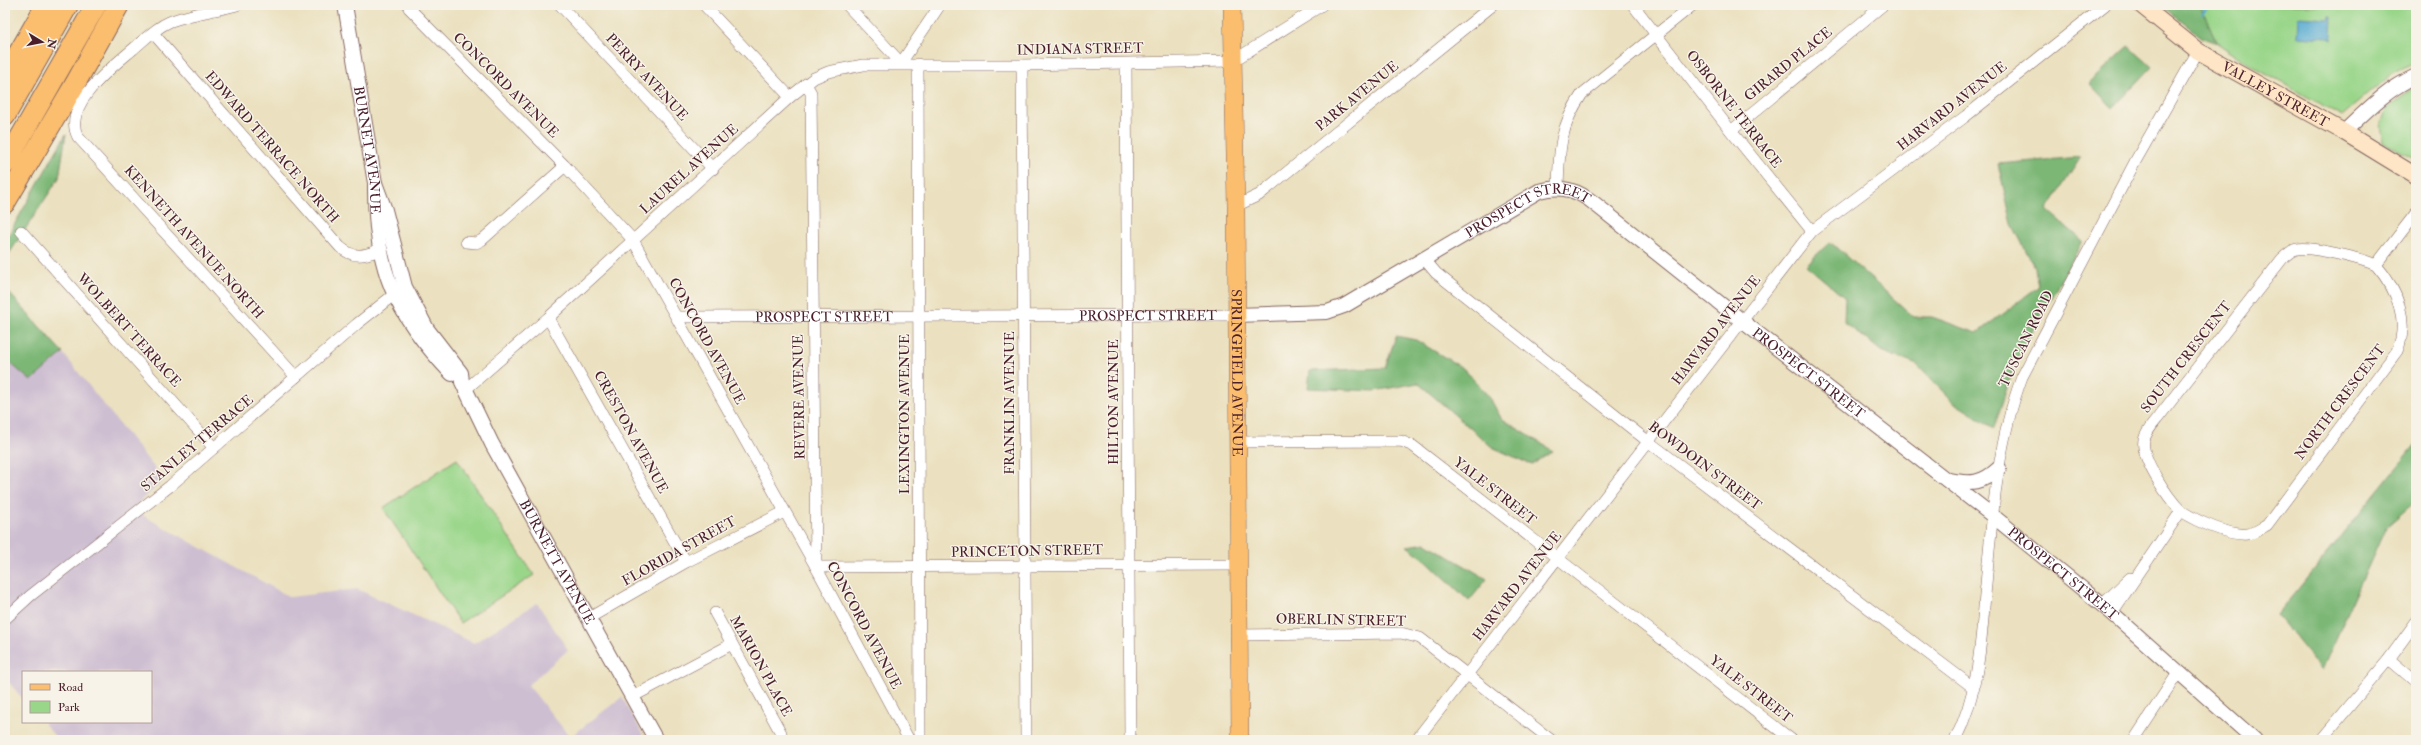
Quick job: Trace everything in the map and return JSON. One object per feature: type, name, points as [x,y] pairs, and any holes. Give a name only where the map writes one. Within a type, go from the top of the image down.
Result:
[{"type":"highway","points":[[5,77],[46,5]]},
{"type":"highway","points":[[5,116],[68,5]]},
{"type":"highway","points":[[5,164],[96,5]]},
{"type":"highway","points":[[5,203],[68,97],[119,5]]},
{"type":"main road","name":"SPRINGFIELD AVENUE","points":[[1232,5],[1236,206],[1235,315],[1238,442],[1240,740]]},
{"type":"main road","name":"VALLEY STREET","points":[[2141,5],[2198,51],[2344,132],[2416,176]]},
{"type":"street","points":[[153,33],[169,22],[237,5]]},
{"type":"street","name":"BURNET AVENUE","points":[[345,5],[375,183],[375,212],[380,250],[399,291]]},
{"type":"street","name":"PERRY AVENUE","points":[[560,5],[713,169]]},
{"type":"street","points":[[704,5],[790,97]]},
{"type":"street","points":[[847,5],[901,63],[940,5]]},
{"type":"street","points":[[1233,61],[1322,5]]},
{"type":"street","name":"PARK AVENUE","points":[[1236,206],[1259,195],[1493,5]]},
{"type":"street","name":"OSBORNE TERRACE","points":[[1633,5],[1657,34],[1730,131],[1812,230]]},
{"type":"street","points":[[1558,188],[1561,136],[1569,112],[1582,94],[1693,5]]},
{"type":"street","name":"GIRARD PLACE","points":[[1730,131],[1883,5]]},
{"type":"street","name":"HARVARD AVENUE","points":[[1416,740],[1468,675],[1812,230],[1966,116],[2105,5]]},
{"type":"street","name":"CONCORD AVENUE","points":[[409,8],[565,166],[633,240],[678,317],[784,512],[816,567],[909,740]]},
{"type":"street","name":"KENNETH AVENUE NORTH","points":[[153,33],[96,81],[86,95],[73,125],[78,137],[296,378]]},
{"type":"street","name":"EDWARD TERRACE NORTH","points":[[153,33],[340,247],[354,256],[380,250]]},
{"type":"street","name":"TUSCAN ROAD","points":[[1955,740],[1974,688],[1980,658],[1993,516],[1999,468],[2010,410],[2022,376],[2136,160],[2198,51]]},
{"type":"street","name":"INDIANA STREET","points":[[901,63],[1022,65],[1233,61]]},
{"type":"street","name":"LAUREL AVENUE","points":[[464,385],[548,318],[806,84],[828,72],[839,69],[863,65],[901,63]]},
{"type":"street","name":"LEXINGTON AVENUE","points":[[918,64],[920,740]]},
{"type":"street","name":"HILTON AVENUE","points":[[1126,64],[1130,740]]},
{"type":"street","name":"FRANKLIN AVENUE","points":[[1022,65],[1026,740]]},
{"type":"street","points":[[2344,132],[2398,84],[2416,76]]},
{"type":"street","name":"REVERE AVENUE","points":[[806,84],[811,93],[816,567]]},
{"type":"street","points":[[466,242],[476,243],[482,240],[565,166]]},
{"type":"street","name":"BURNETT AVENUE","points":[[375,183],[385,210],[399,291],[461,373],[464,385],[492,444],[656,740]]},
{"type":"street","name":"PROSPECT STREET","points":[[678,317],[1235,315],[1327,312],[1344,306],[1540,191],[1558,188],[1575,191],[1586,197],[1742,321],[1993,516],[2107,609],[2178,674],[2255,740]]},
{"type":"street","points":[[2376,265],[2416,213]]},
{"type":"street","name":"WOLBERT TERRACE","points":[[21,231],[214,448]]},
{"type":"street","name":"SOUTH CRESCENT","points":[[2181,511],[2166,493],[2144,450],[2144,440],[2157,419],[2282,259],[2295,249],[2302,248],[2358,258],[2376,265]]},
{"type":"street","name":"BOWDOIN STREET","points":[[1424,260],[1436,273],[1648,441],[1974,688]]},
{"type":"street","name":"NORTH CRESCENT","points":[[2181,511],[2200,522],[2239,535],[2253,533],[2266,525],[2391,362],[2402,341],[2404,325],[2399,307],[2390,285],[2376,265]]},
{"type":"street","name":"STANLEY TERRACE","points":[[5,619],[30,596],[123,524],[399,291]]},
{"type":"street","name":"CRESTON AVENUE","points":[[548,318],[686,562]]},
{"type":"street","name":"YALE STREET","points":[[1238,442],[1401,441],[1413,446],[1792,740]]},
{"type":"street","points":[[1947,480],[1968,483],[1981,480],[1999,468]]},
{"type":"street","points":[[2107,609],[2146,562],[2181,511]]},
{"type":"street","name":"FLORIDA STREET","points":[[589,618],[686,562],[784,512]]},
{"type":"street","name":"PRINCETON STREET","points":[[816,567],[1239,565]]},
{"type":"street","name":"MARION PLACE","points":[[714,613],[781,733]]},
{"type":"street","points":[[2321,740],[2389,659],[2416,622]]},
{"type":"street","name":"OBERLIN STREET","points":[[1240,635],[1401,633],[1420,638],[1551,740]]},
{"type":"street","points":[[632,697],[732,644]]},
{"type":"street","points":[[2389,659],[2416,682]]},
{"type":"street","points":[[2134,740],[2178,674]]},
{"type":"shaded area","points":[[63,353],[164,480],[133,508],[149,519],[290,597],[357,589],[474,643],[537,603],[568,650],[528,685],[570,737],[622,697],[646,740],[58,740],[44,723],[152,723],[152,671],[22,671],[22,698],[5,678],[5,366],[8,362],[31,381]]},
{"type":"green space","points":[[2160,5],[2200,5],[2217,43],[2203,38]]},
{"type":"green space","points":[[2200,5],[2416,5],[2416,63],[2390,75],[2342,116],[2253,67],[2217,43]]},
{"type":"green space","points":[[2129,46],[2152,67],[2113,108],[2089,83]]},
{"type":"green space","points":[[2416,86],[2416,159],[2383,142],[2380,127],[2386,109]]},
{"type":"green space","points":[[66,134],[59,178],[5,260],[5,241]]},
{"type":"green space","points":[[2081,157],[2047,210],[2083,241],[2016,360],[1994,428],[1953,402],[1917,365],[1881,351],[1844,322],[1845,298],[1806,265],[1830,242],[1914,317],[1932,317],[1977,333],[2038,287],[2035,268],[2012,224],[1998,164]]},
{"type":"green space","points":[[5,288],[63,353],[31,381],[9,362],[5,366]]},
{"type":"green space","points":[[1396,336],[1416,340],[1464,369],[1490,398],[1501,418],[1553,451],[1532,465],[1492,447],[1418,383],[1374,391],[1308,388],[1310,371],[1385,368]]},
{"type":"green space","points":[[2416,444],[2416,501],[2386,527],[2322,670],[2277,615]]},
{"type":"green space","points":[[457,459],[534,575],[460,623],[383,508]]},
{"type":"green space","points":[[1426,543],[1487,579],[1469,601],[1426,560],[1407,546]]},
{"type":"water","points":[[2330,16],[2332,16],[2331,40],[2328,38],[2297,36],[2298,17],[2329,19]]},
{"type":"waterway","points":[[2203,13],[2211,5]]}]
